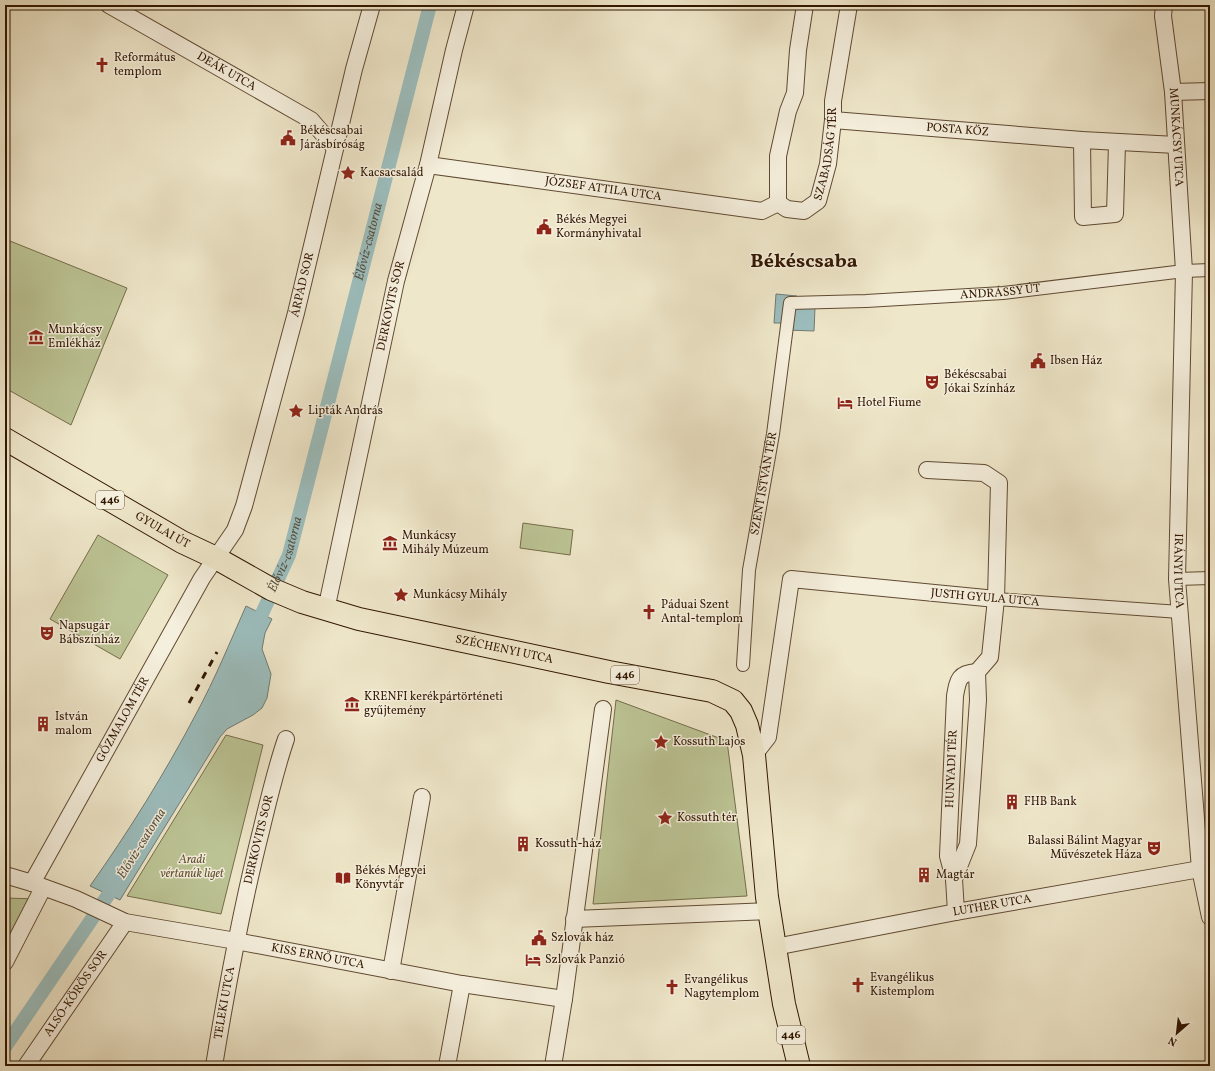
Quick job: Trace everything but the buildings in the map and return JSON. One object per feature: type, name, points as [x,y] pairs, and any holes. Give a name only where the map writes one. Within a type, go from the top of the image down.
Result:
[{"type":"main road","name":"GYULAI ÚT","points":[[5,439],[182,542],[216,558],[271,589],[326,610]]},
{"type":"main road","name":"SZÉCHENYI UTCA","points":[[326,610],[359,619],[609,672],[712,692],[736,704],[741,711],[747,725],[754,756]]},
{"type":"main road","name":"446","points":[[754,756],[769,911],[784,1004],[799,1066]]},
{"type":"street","name":"DEÁK UTCA","points":[[109,5],[311,120],[335,148]]},
{"type":"street","name":"ÁRPÁD SOR","points":[[216,558],[235,530],[244,506],[296,313],[354,69],[372,5]]},
{"type":"street","name":"DERKOVITS SOR","points":[[326,610],[396,281],[428,165],[454,50],[466,5]]},
{"type":"street","points":[[778,203],[778,156],[788,111],[795,93],[798,50],[805,5]]},
{"type":"street","name":"SZABADSÁG TÉR","points":[[778,203],[787,209],[804,211],[818,201],[828,164],[833,120],[833,101],[849,5]]},
{"type":"street","name":"MUNKÁCSY UTCA","points":[[1164,5],[1163,16],[1172,92],[1184,271]]},
{"type":"street","points":[[1172,92],[1210,91]]},
{"type":"street","name":"POSTA KÖZ","points":[[833,120],[1117,143],[1176,145]]},
{"type":"street","points":[[1082,140],[1083,217],[1115,214],[1117,143]]},
{"type":"street","name":"JÓZSEF ATTILA UTCA","points":[[428,165],[762,211],[778,203]]},
{"type":"street","name":"ANDRÁSSY ÚT","points":[[790,303],[1003,292],[1184,271],[1210,270]]},
{"type":"street","name":"IRÁNYI UTCA","points":[[1184,271],[1177,579],[1210,917]]},
{"type":"street","name":"SZENT ISTVÁN TÉR","points":[[743,665],[749,570],[773,434],[790,303]]},
{"type":"street","name":"HUNYADI TÉR","points":[[927,470],[984,473],[999,483],[996,599],[990,657],[977,672],[978,700],[968,844],[954,879]]},
{"type":"street","name":"GŐZMALOM TÉR","points":[[5,962],[38,886],[202,578],[216,558]]},
{"type":"street","points":[[1177,579],[1210,578]]},
{"type":"street","name":"JUSTH GYULA UTCA","points":[[754,756],[768,737],[791,579],[996,599],[1180,612]]},
{"type":"street","name":"HUNYADI TÉR","points":[[956,912],[954,879],[948,856],[957,682],[967,672],[977,672]]},
{"type":"street","points":[[553,1066],[564,999],[603,709]]},
{"type":"street","name":"DERKOVITS SOR","points":[[236,941],[252,865],[277,766],[286,739]]},
{"type":"street","points":[[391,971],[422,797]]},
{"type":"street","name":"LUTHER UTCA","points":[[775,947],[956,912],[1205,870]]},
{"type":"street","name":"KISS ERNŐ UTCA","points":[[5,875],[76,899],[118,919],[462,984],[564,999]]},
{"type":"street","points":[[574,919],[769,911]]},
{"type":"street","name":"ALSÓ-KÖRÖS SOR","points":[[26,1066],[118,919]]},
{"type":"street","name":"TELEKI UTCA","points":[[214,1066],[236,941]]},
{"type":"street","points":[[447,1066],[462,984]]},
{"type":"green space","points":[[5,239],[127,288],[71,425],[5,388]]},
{"type":"green space","points":[[523,523],[573,530],[570,555],[520,548]]},
{"type":"green space","points":[[98,535],[168,575],[120,659],[50,619]]},
{"type":"green space","name":"Kossuth tér","points":[[616,700],[727,741],[747,896],[593,904]]},
{"type":"green space","name":"Aradi vértanúk liget","points":[[226,735],[263,745],[221,914],[127,896]]},
{"type":"green space","points":[[5,898],[38,899],[5,957]]},
{"type":"water","points":[[776,294],[797,296],[796,307],[815,308],[814,331],[786,330],[786,323],[774,323]]},
{"type":"water","points":[[246,606],[272,619],[265,633],[262,649],[271,674],[267,698],[262,708],[253,715],[227,729],[220,737],[120,900],[90,886],[146,802],[172,758],[210,687]]},
{"type":"waterway","name":"Élővíz-csatorna","points":[[254,631],[289,555],[430,5]]},
{"type":"waterway","name":"Élővíz-csatorna","points":[[5,1047],[119,879]]},
{"type":"railway","points":[[189,703],[217,652]]},
{"type":"place","name":"Református templom","points":[[102,65]]},
{"type":"place","name":"Békéscsabai Járásbíróság","points":[[288,138]]},
{"type":"place","name":"Kacsacsalád","points":[[348,173]]},
{"type":"place","name":"Békés Megyei Kormányhivatal","points":[[544,227]]},
{"type":"place","name":"Munkácsy Emlékház","points":[[36,337]]},
{"type":"place","name":"Ibsen Ház","points":[[1038,361]]},
{"type":"place","name":"Békéscsabai Jókai Színház","points":[[932,382]]},
{"type":"place","name":"Hotel Fiume","points":[[845,403]]},
{"type":"place","name":"Lipták András","points":[[296,411]]},
{"type":"place","name":"Munkácsy Mihály Múzeum","points":[[390,543]]},
{"type":"place","name":"Munkácsy Mihály","points":[[401,595]]},
{"type":"place","name":"Páduai Szent Antal-templom","points":[[649,612]]},
{"type":"place","name":"Napsugár Bábszínház","points":[[47,633]]},
{"type":"place","name":"KRENFI kerékpártörténeti gyűjtemény","points":[[352,704]]},
{"type":"place","name":"István malom","points":[[43,724]]},
{"type":"place","name":"Kossuth Lajos","points":[[661,742]]},
{"type":"place","name":"FHB Bank","points":[[1012,802]]},
{"type":"place","name":"Kossuth tér","points":[[665,818]]},
{"type":"place","name":"Kossuth-ház","points":[[523,844]]},
{"type":"place","name":"Balassi Bálint Magyar Művészetek Háza","points":[[1154,848]]},
{"type":"place","name":"Magtár","points":[[924,875]]},
{"type":"place","name":"Békés Megyei Könyvtár","points":[[343,878]]},
{"type":"place","name":"Szlovák ház","points":[[539,938]]},
{"type":"place","name":"Szlovák Panzió","points":[[533,960]]},
{"type":"place","name":"Evangélikus Kistemplom","points":[[858,985]]},
{"type":"place","name":"Evangélikus Nagytemplom","points":[[672,987]]},
{"type":"district","name":"Békéscsaba","points":[[804,262]]}]
